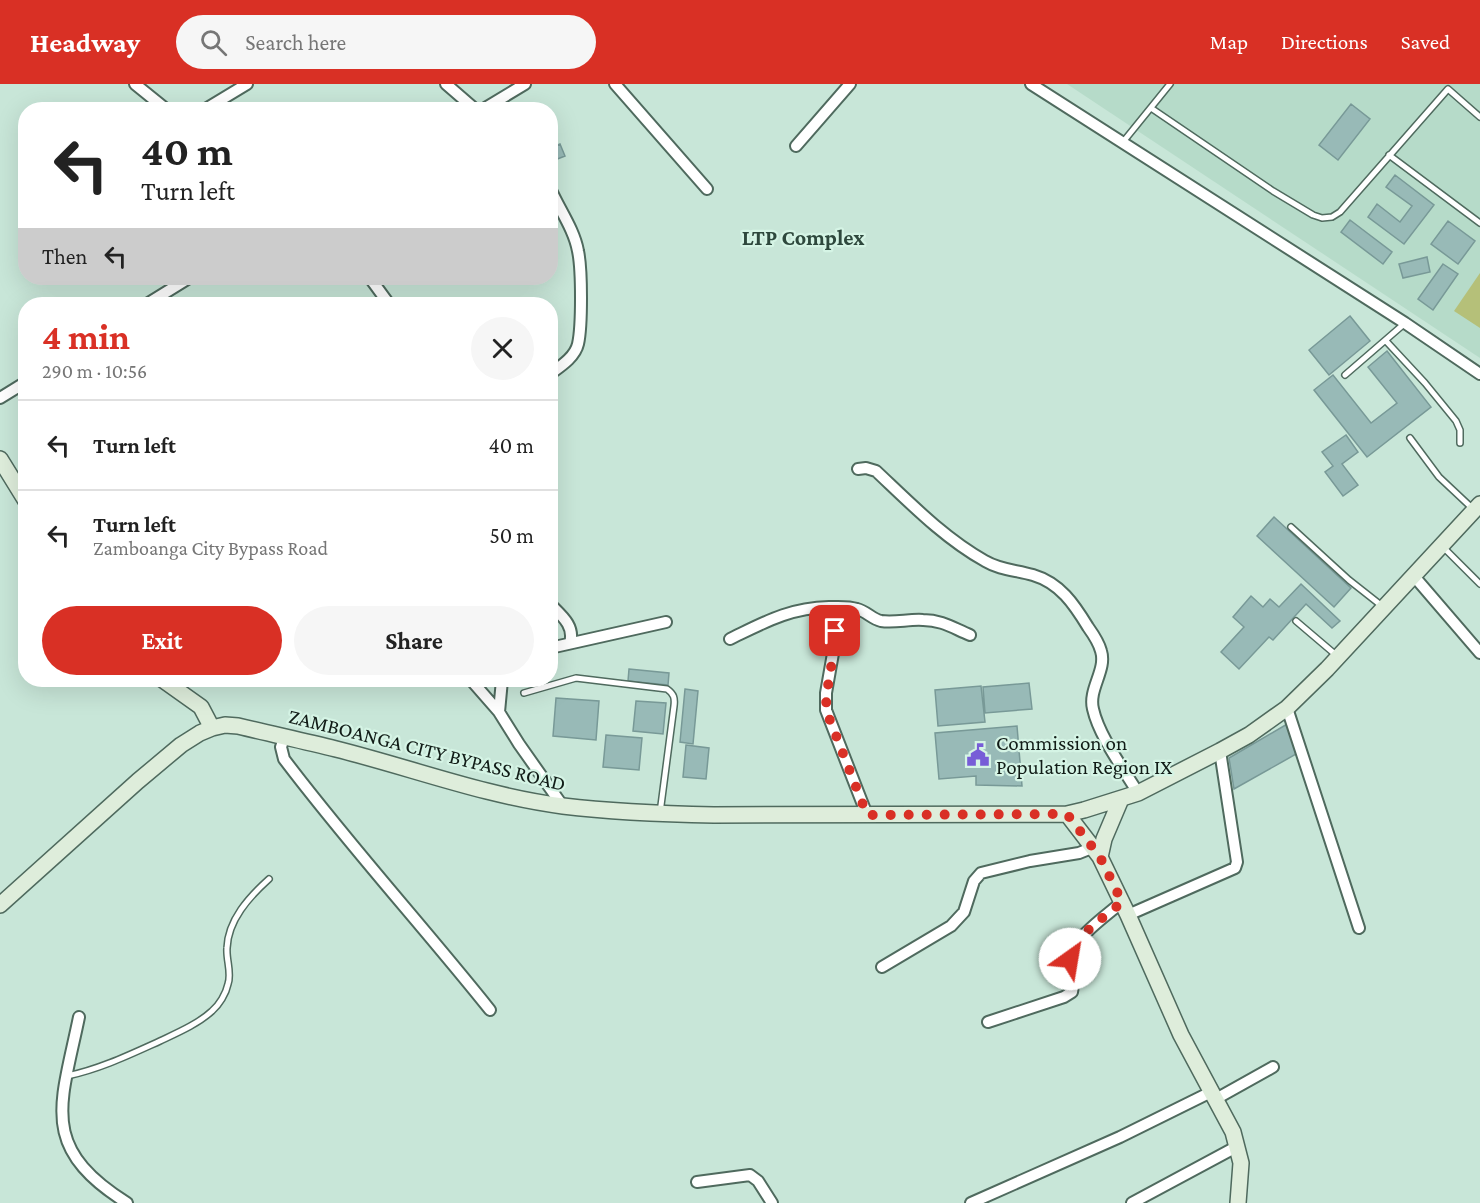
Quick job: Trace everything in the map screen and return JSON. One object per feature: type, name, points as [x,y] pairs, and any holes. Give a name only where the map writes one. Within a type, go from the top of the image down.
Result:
[{"type":"main road","points":[[0,459],[18,488]]},
{"type":"main road","name":"ZAMBOANGA CITY BYPASS ROAD","points":[[0,905],[163,759],[200,733],[225,725],[337,749],[411,771],[514,797],[562,806],[660,814],[1067,814],[1138,793],[1249,735],[1287,708],[1338,657],[1477,507]]},
{"type":"main road","points":[[173,687],[201,707],[212,728]]},
{"type":"main road","points":[[1097,852],[1121,799]]},
{"type":"main road","points":[[1067,814],[1097,852],[1181,1035],[1233,1132],[1241,1163],[1238,1203]]},
{"type":"street","points":[[135,84],[157,102]]},
{"type":"street","points":[[217,102],[247,84]]},
{"type":"street","points":[[446,84],[467,102]]},
{"type":"street","points":[[496,102],[525,84]]},
{"type":"street","points":[[615,84],[707,189]]},
{"type":"street","points":[[796,146],[849,84]]},
{"type":"street","points":[[1031,84],[1406,323],[1480,374]]},
{"type":"street","points":[[558,204],[578,251],[580,276],[578,345],[565,363],[558,368]]},
{"type":"street","points":[[158,297],[178,285]]},
{"type":"street","points":[[0,398],[18,387]]},
{"type":"street","points":[[858,469],[866,468],[876,471],[934,524],[986,562],[1008,571],[1033,575],[1065,593],[1089,628],[1101,652],[1102,665],[1093,693],[1092,706],[1097,723],[1138,793]]},
{"type":"street","points":[[1413,576],[1480,653]]},
{"type":"street","points":[[834,607],[835,642],[826,693],[826,710],[867,815]]},
{"type":"street","points":[[730,639],[775,617],[791,612],[807,608],[834,607],[856,608],[879,620],[937,621],[950,624],[970,635]]},
{"type":"street","points":[[558,612],[569,623],[573,635],[570,643]]},
{"type":"street","points":[[558,646],[666,622]]},
{"type":"street","points":[[477,687],[500,712],[562,806]]},
{"type":"street","points":[[500,712],[502,687]]},
{"type":"street","points":[[1287,708],[1359,928]]},
{"type":"street","points":[[284,738],[281,747],[284,759],[350,844],[442,949],[490,1010]]},
{"type":"street","points":[[988,1022],[1064,997],[1072,992],[1074,985],[1070,967],[1072,950],[1083,936],[1125,909],[1235,868],[1237,862],[1220,751]]},
{"type":"street","points":[[882,967],[951,926],[964,912],[974,881],[981,873],[1030,861],[1097,852]]},
{"type":"street","points":[[78,1017],[62,1102],[62,1125],[75,1158],[85,1171],[125,1202]]},
{"type":"street","points":[[971,1203],[1273,1067]]},
{"type":"street","points":[[1132,1203],[1238,1146]]},
{"type":"street","points":[[697,1182],[741,1174],[750,1175],[758,1181],[772,1203]]},
{"type":"lane","points":[[1123,142],[1170,84]]},
{"type":"lane","points":[[1151,108],[1273,191],[1322,218],[1332,217],[1340,212],[1450,87],[1480,117]]},
{"type":"lane","points":[[1389,155],[1480,223]]},
{"type":"lane","points":[[1345,375],[1406,323]]},
{"type":"lane","points":[[1386,341],[1456,421],[1460,430],[1460,443]]},
{"type":"lane","points":[[1410,438],[1439,477],[1477,507]]},
{"type":"lane","points":[[1291,527],[1336,570],[1384,608]]},
{"type":"lane","points":[[1441,545],[1480,584]]},
{"type":"lane","points":[[1296,621],[1338,657]]},
{"type":"lane","points":[[558,683],[576,678],[667,689],[671,692],[674,696],[674,706],[660,814]]},
{"type":"lane","points":[[524,693],[545,687]]},
{"type":"lane","points":[[67,1076],[112,1064],[182,1030],[212,1012],[223,997],[229,982],[227,948],[234,923],[241,909],[269,879]]},
{"type":"shaded area","points":[[1067,84],[1480,84],[1480,358]]},
{"type":"green space","points":[[1480,273],[1480,328],[1454,311]]},
{"type":"building","points":[[1351,104],[1370,119],[1338,160],[1319,145]]},
{"type":"building","points":[[560,144],[565,156],[558,159],[558,145]]},
{"type":"building","points":[[1395,175],[1434,205],[1404,244],[1368,217],[1377,204],[1400,222],[1412,206],[1386,187]]},
{"type":"building","points":[[1350,220],[1392,252],[1383,264],[1341,232]]},
{"type":"building","points":[[1448,221],[1475,241],[1458,264],[1431,244]]},
{"type":"building","points":[[1427,257],[1430,272],[1403,278],[1399,264]]},
{"type":"building","points":[[1443,264],[1458,274],[1433,310],[1418,299]]},
{"type":"building","points":[[1350,316],[1370,341],[1329,375],[1309,350]]},
{"type":"building","points":[[1387,351],[1431,407],[1367,457],[1314,390],[1333,375],[1371,423],[1397,403],[1368,367]]},
{"type":"building","points":[[1346,435],[1358,452],[1342,464],[1358,485],[1343,496],[1325,472],[1333,466],[1322,452]]},
{"type":"building","points":[[1274,517],[1351,588],[1334,607],[1257,536]]},
{"type":"building","points":[[1301,584],[1340,621],[1332,628],[1306,604],[1273,640],[1269,637],[1239,669],[1221,652],[1244,627],[1233,617],[1251,596],[1263,607],[1270,599],[1279,607]]},
{"type":"building","points":[[629,669],[669,673],[668,685],[628,681]]},
{"type":"building","points":[[1029,683],[1032,709],[985,713],[983,687]]},
{"type":"building","points":[[981,686],[985,722],[938,726],[935,690]]},
{"type":"building","points":[[685,689],[698,691],[693,744],[680,742]]},
{"type":"building","points":[[556,698],[599,701],[596,740],[553,736]]},
{"type":"building","points":[[636,701],[666,703],[663,734],[633,731]]},
{"type":"building","points":[[1289,723],[1298,753],[1234,789],[1229,758]]},
{"type":"building","name":"Commission on Population Region IX","points":[[1017,726],[1022,786],[976,785],[976,776],[939,779],[935,733]]},
{"type":"building","points":[[606,735],[642,738],[639,770],[603,767]]},
{"type":"building","points":[[686,745],[709,748],[706,779],[683,777]]},
{"type":"place","name":"Commission on Population Region IX","points":[[978,755]]},
{"type":"district","name":"LTP Complex","points":[[803,237]]},
{"type":"route","points":[[835,631],[826,693],[826,710],[867,815],[1067,814],[1094,848],[1122,902],[1083,936],[1072,950],[1070,959]]}]
